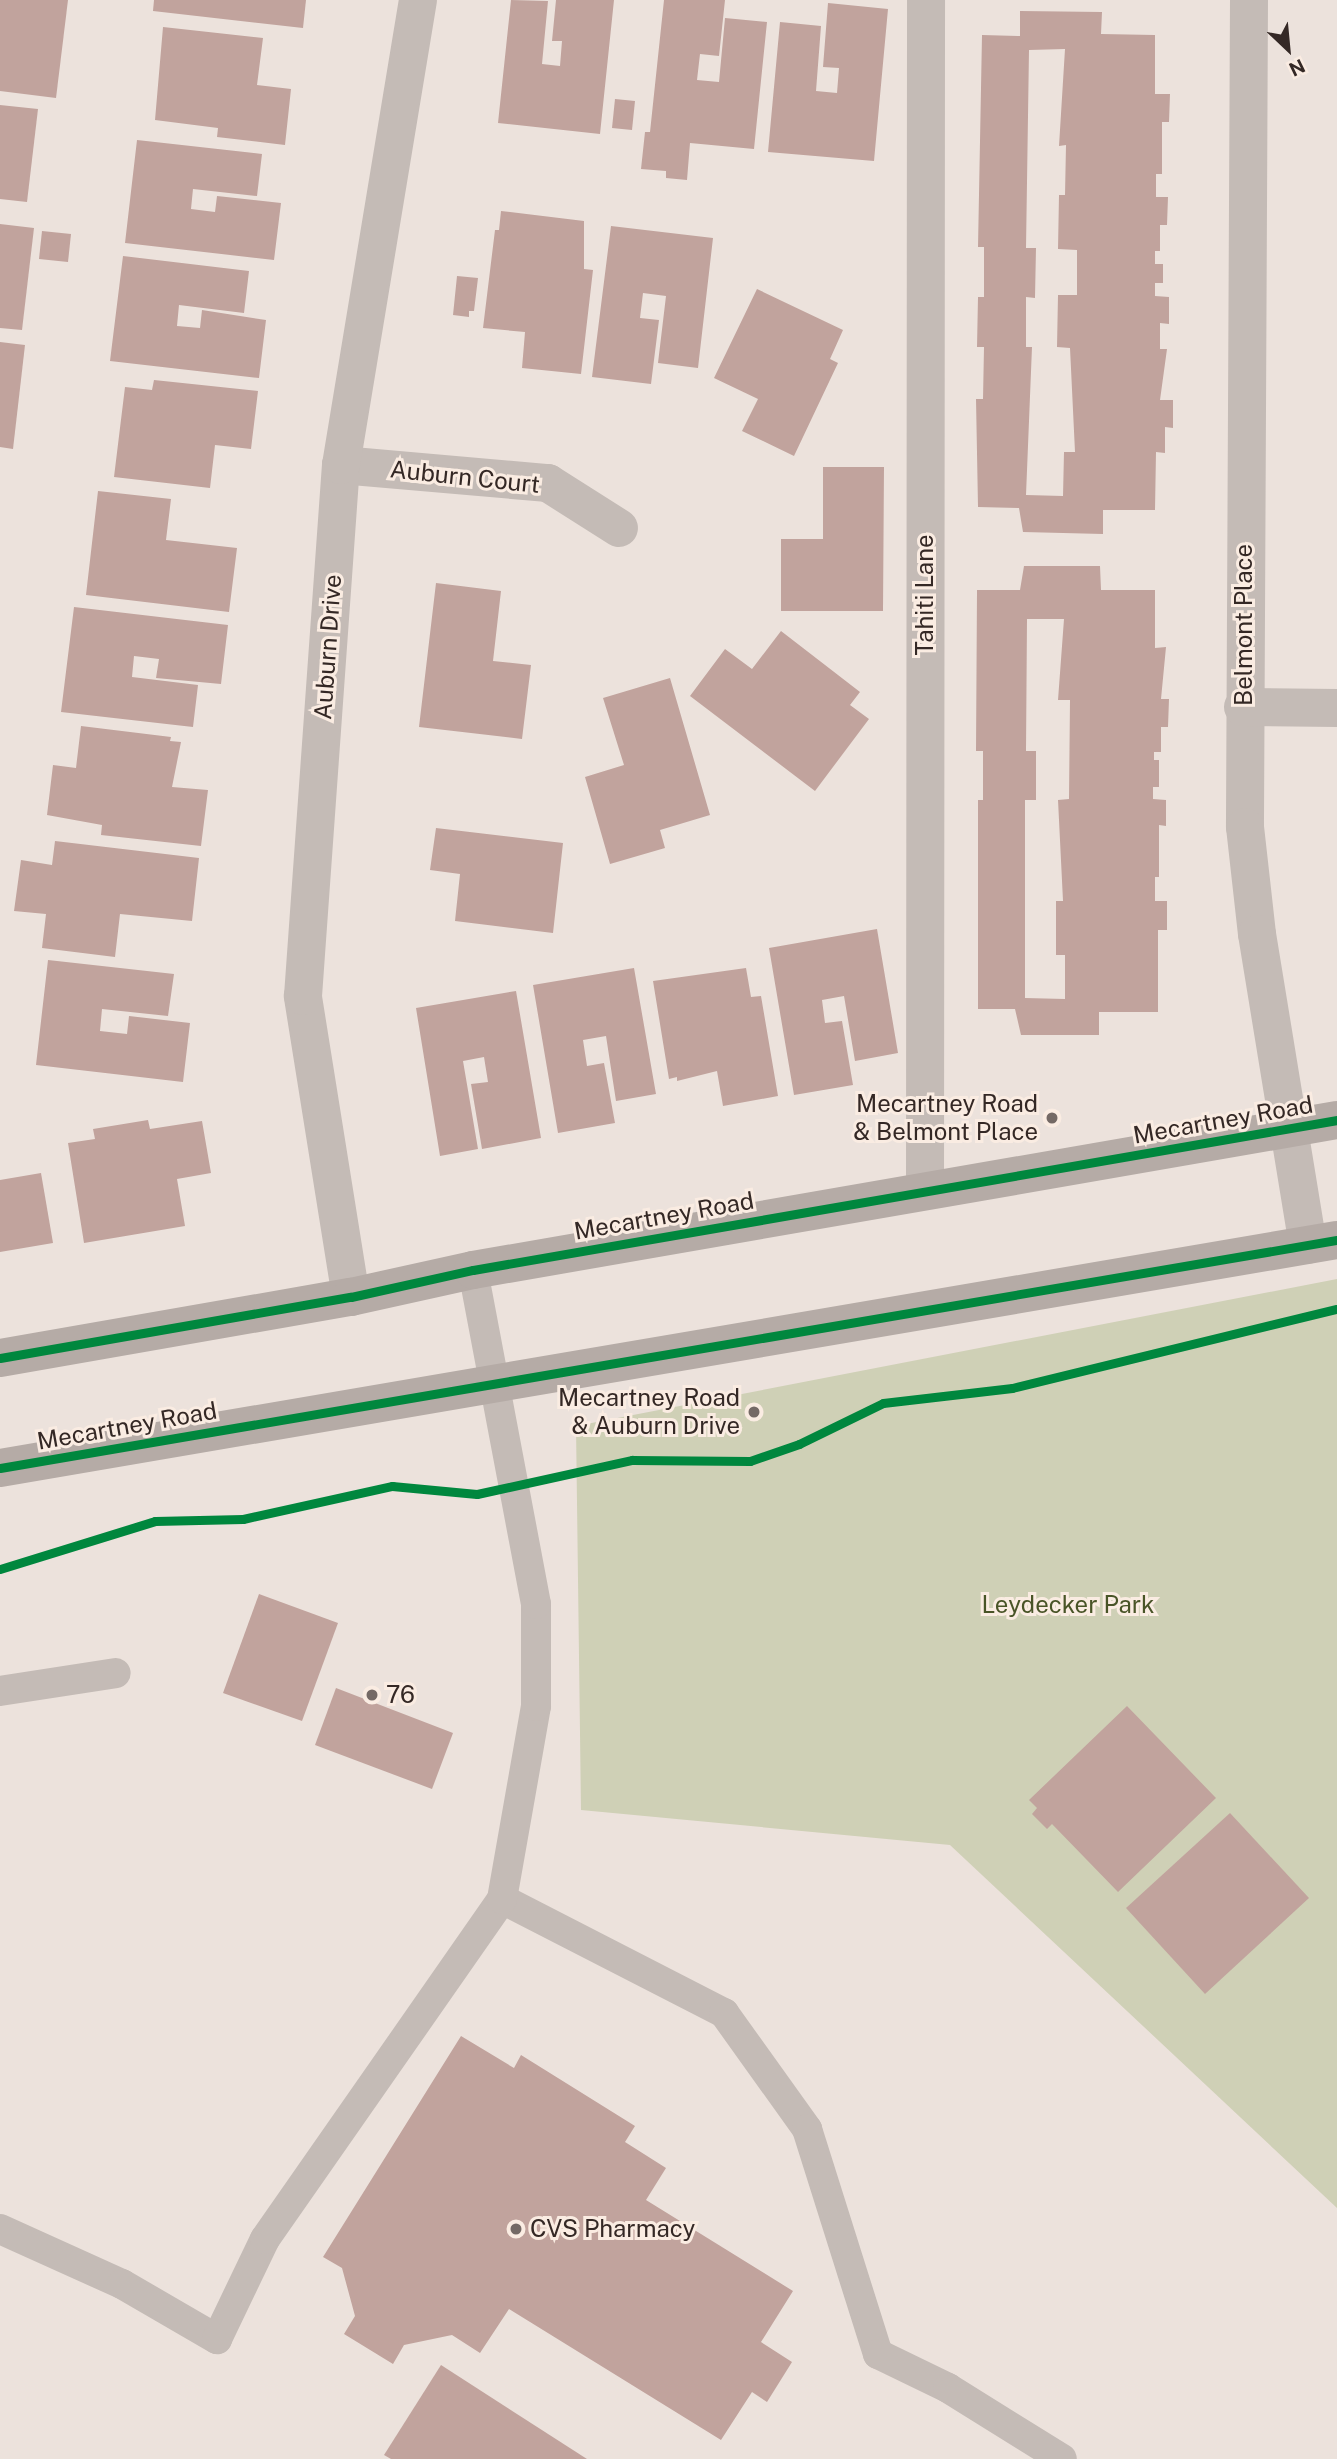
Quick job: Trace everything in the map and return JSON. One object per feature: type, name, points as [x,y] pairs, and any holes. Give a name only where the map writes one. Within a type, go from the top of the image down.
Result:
[{"type":"main road","name":"Mecartney Road","points":[[0,1358],[351,1297],[473,1270],[1337,1120]]},
{"type":"main road","name":"Mecartney Road","points":[[0,1468],[1323,1242]]},
{"type":"street","name":"Auburn Drive","points":[[351,1297],[303,996],[341,465],[418,0]]},
{"type":"street","name":"Tahiti Lane","points":[[925,1190],[926,0]]},
{"type":"street","name":"Belmont Place","points":[[1248,0],[1243,707],[1247,841],[1289,1128],[1323,1242]]},
{"type":"street","name":"Auburn Court","points":[[341,465],[548,483],[619,528]]},
{"type":"street","points":[[1243,707],[1337,708]]},
{"type":"lane","points":[[0,2229],[122,2284],[218,2339],[265,2239],[502,1899],[536,1706],[536,1605],[473,1270]]},
{"type":"lane","points":[[0,1691],[116,1673]]},
{"type":"lane","points":[[502,1899],[724,2013],[807,2129],[878,2354],[948,2388],[1062,2459]]},
{"type":"green space","name":"Leydecker Park","points":[[1337,1279],[1337,2208],[950,1845],[581,1810],[576,1426]]},
{"type":"building","points":[[0,0],[68,0],[56,98],[0,91]]},
{"type":"building","points":[[154,0],[306,0],[303,28],[153,11]]},
{"type":"building","points":[[511,0],[548,1],[542,64],[560,66],[562,41],[552,41],[556,0],[614,0],[600,134],[498,123]]},
{"type":"building","points":[[664,0],[725,0],[719,56],[700,54],[697,80],[719,82],[725,18],[767,22],[754,149],[690,143],[687,180],[666,178],[666,171],[641,169],[645,132],[650,132]]},
{"type":"building","points":[[828,3],[888,9],[874,161],[768,152],[780,22],[821,26],[816,91],[837,93],[839,68],[823,67]]},
{"type":"building","points":[[1020,11],[1102,12],[1101,34],[1155,35],[1155,94],[1170,94],[1169,122],[1162,122],[1162,174],[1156,174],[1156,197],[1168,197],[1167,225],[1160,225],[1160,251],[1155,251],[1155,264],[1163,264],[1163,283],[1155,283],[1155,296],[1169,297],[1169,324],[1160,323],[1160,349],[1167,349],[1160,400],[1173,400],[1173,428],[1165,427],[1165,453],[1156,452],[1155,510],[1103,510],[1103,534],[1023,532],[1019,508],[978,507],[976,399],[983,399],[984,347],[977,347],[978,297],[984,297],[984,247],[978,247],[982,35],[1020,36]],"holes":[[[1065,49],[1059,146],[1066,145],[1065,195],[1059,195],[1058,249],[1077,250],[1077,295],[1058,295],[1057,347],[1070,348],[1075,452],[1064,452],[1063,496],[1026,495],[1032,347],[1026,347],[1026,297],[1035,298],[1036,248],[1026,248],[1029,50]]]},
{"type":"building","points":[[163,27],[263,38],[257,85],[291,89],[285,145],[217,137],[218,128],[155,120]]},
{"type":"building","points":[[615,99],[635,101],[632,130],[612,128]]},
{"type":"building","points":[[0,105],[38,109],[27,202],[0,199]]},
{"type":"building","points":[[137,140],[262,154],[257,196],[193,189],[191,209],[215,212],[217,196],[281,203],[274,260],[125,243]]},
{"type":"building","points":[[501,211],[584,221],[584,269],[593,270],[581,374],[522,368],[525,332],[483,328],[495,230],[499,230]]},
{"type":"building","points":[[0,224],[34,228],[22,330],[0,328]]},
{"type":"building","points":[[611,226],[713,238],[698,368],[658,363],[666,296],[643,293],[640,318],[659,320],[651,384],[592,377]]},
{"type":"building","points":[[42,231],[71,234],[68,262],[39,259]]},
{"type":"building","points":[[123,256],[249,271],[244,313],[179,305],[177,326],[200,328],[202,310],[266,320],[259,378],[110,361]]},
{"type":"building","points":[[457,276],[478,278],[474,311],[469,311],[469,317],[453,315]]},
{"type":"building","points":[[757,289],[843,330],[830,359],[838,363],[794,456],[742,431],[758,399],[714,378]]},
{"type":"building","points":[[0,342],[25,345],[13,449],[0,447]]},
{"type":"building","points":[[154,380],[258,391],[251,449],[215,445],[210,488],[114,477],[125,387],[152,390]]},
{"type":"building","points":[[823,467],[884,467],[883,611],[781,611],[781,539],[823,539]]},
{"type":"building","points":[[98,491],[171,499],[166,540],[237,548],[229,612],[86,595]]},
{"type":"building","points":[[1024,566],[1100,566],[1101,590],[1155,590],[1155,648],[1166,647],[1161,699],[1169,699],[1168,727],[1161,727],[1161,752],[1154,752],[1154,760],[1159,760],[1159,787],[1153,787],[1153,799],[1166,800],[1166,826],[1159,825],[1159,877],[1155,877],[1155,901],[1167,901],[1167,930],[1158,930],[1158,1012],[1099,1012],[1099,1035],[1021,1035],[1015,1009],[978,1009],[978,800],[983,800],[983,751],[976,751],[977,590],[1020,590]],"holes":[[[1027,619],[1064,619],[1058,700],[1070,700],[1069,799],[1058,800],[1063,901],[1056,901],[1056,955],[1065,955],[1065,999],[1025,998],[1025,800],[1036,800],[1036,751],[1026,751]]]},
{"type":"building","points":[[436,583],[501,591],[493,661],[531,665],[522,739],[419,727]]},
{"type":"building","points":[[74,607],[228,625],[221,684],[156,678],[159,659],[134,656],[132,677],[198,685],[193,727],[61,712]]},
{"type":"building","points":[[781,631],[860,692],[850,705],[869,719],[815,791],[690,696],[725,649],[752,669]]},
{"type":"building","points":[[670,678],[710,815],[660,830],[665,848],[610,864],[585,777],[624,765],[603,698]]},
{"type":"building","points":[[81,726],[171,737],[170,741],[181,742],[172,787],[208,790],[201,846],[101,835],[102,825],[47,815],[53,765],[76,768]]},
{"type":"building","points":[[436,828],[563,843],[553,933],[455,921],[460,874],[430,870]]},
{"type":"building","points":[[55,841],[199,858],[192,921],[120,914],[115,957],[42,948],[46,914],[14,911],[21,860],[52,865]]},
{"type":"building","points":[[877,929],[898,1053],[855,1061],[844,996],[822,1000],[825,1023],[842,1021],[853,1085],[794,1095],[769,948]]},
{"type":"building","points":[[48,960],[174,974],[168,1016],[102,1009],[100,1031],[127,1034],[129,1016],[190,1023],[183,1082],[36,1065]]},
{"type":"building","points":[[634,968],[656,1094],[616,1101],[606,1036],[583,1040],[587,1066],[604,1063],[615,1123],[558,1133],[533,985]]},
{"type":"building","points":[[746,968],[751,997],[761,996],[778,1096],[723,1106],[717,1071],[677,1081],[677,1077],[669,1079],[653,981]]},
{"type":"building","points":[[516,991],[541,1138],[482,1149],[471,1084],[488,1082],[484,1057],[463,1061],[478,1149],[440,1156],[416,1008]]},
{"type":"building","points":[[148,1120],[150,1129],[202,1121],[211,1173],[177,1179],[185,1226],[84,1243],[68,1143],[95,1139],[93,1129]]},
{"type":"building","points":[[41,1173],[53,1243],[0,1252],[0,1180]]},
{"type":"building","points":[[259,1594],[338,1623],[302,1721],[223,1693]]},
{"type":"building","points":[[336,1688],[453,1733],[432,1789],[315,1745]]},
{"type":"building","points":[[1127,1706],[1216,1798],[1118,1892],[1052,1824],[1047,1829],[1032,1814],[1037,1808],[1029,1800]]},
{"type":"building","points":[[1230,1813],[1309,1898],[1205,1994],[1126,1908]]},
{"type":"building","name":"CVS Pharmacy","points":[[461,2036],[514,2068],[521,2055],[635,2126],[625,2142],[666,2168],[646,2200],[793,2291],[761,2342],[792,2362],[767,2402],[752,2392],[721,2440],[509,2309],[480,2353],[452,2335],[404,2345],[393,2364],[344,2334],[355,2316],[342,2268],[323,2257]]},
{"type":"building","points":[[441,2365],[587,2459],[391,2459],[384,2455]]},
{"type":"cycle path","points":[[0,1358],[351,1297],[473,1270],[1337,1120]]},
{"type":"cycle path","points":[[0,1468],[1337,1240]]},
{"type":"cycle path","points":[[0,1569],[155,1521],[243,1519],[392,1486],[477,1494],[632,1460],[750,1461],[799,1444],[883,1403],[1012,1388],[1337,1309]]},
{"type":"place","name":"Mecartney Road & Belmont Place","points":[[1052,1118]]},
{"type":"place","name":"Mecartney Road & Auburn Drive","points":[[754,1412]]},
{"type":"place","name":"76","points":[[372,1695]]},
{"type":"place","name":"CVS Pharmacy","points":[[516,2229]]}]
